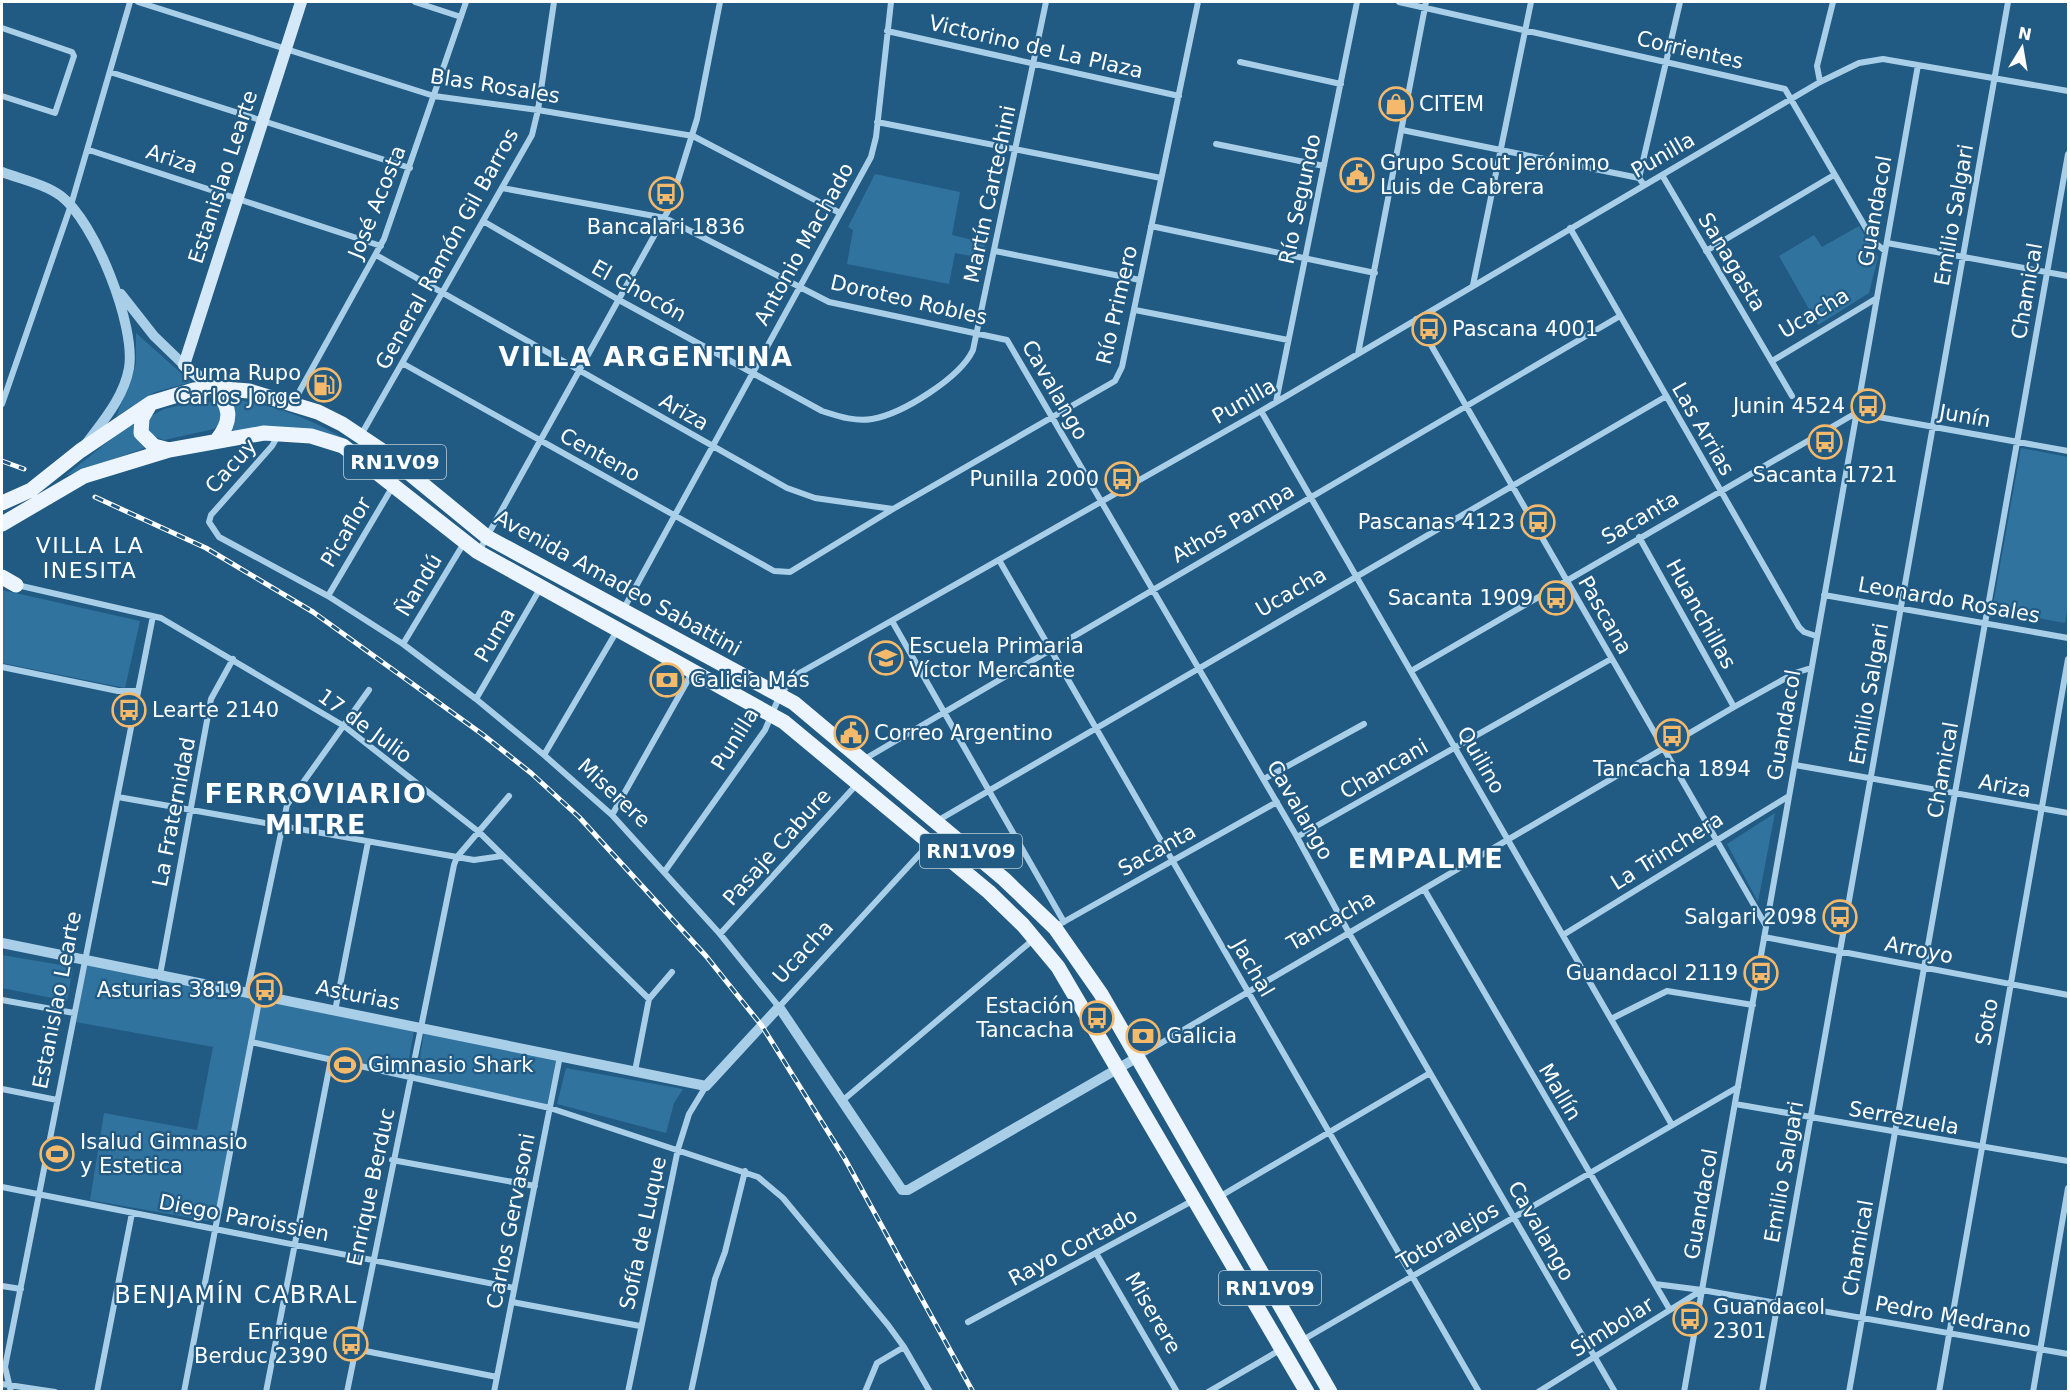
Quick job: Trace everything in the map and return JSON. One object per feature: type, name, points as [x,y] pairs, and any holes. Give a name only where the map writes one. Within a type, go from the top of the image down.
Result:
[{"type":"main road","name":"Estanislao Learte","points":[[183,365],[284,48],[301,2]]},
{"type":"main road","points":[[183,365],[213,388],[225,402],[229,415],[228,423],[218,440]]},
{"type":"main road","name":"Avenida Amadeo Sabattini","points":[[2,503],[31,490],[80,451],[150,403],[176,393],[213,388],[249,391],[318,412],[361,436],[487,537],[780,695],[805,711],[1059,925],[1138,1057],[1330,1392]]},
{"type":"main road","points":[[150,403],[142,418],[141,433],[146,441],[154,446],[169,450]]},
{"type":"main road","name":"Avenida Amadeo Sabattini","points":[[2,532],[7,522],[71,481],[169,450],[218,440],[279,434],[311,436],[343,446],[478,552],[770,714],[858,782],[989,892],[1035,939],[1058,967],[1307,1392]]},
{"type":"main road","points":[[2,577],[9,584]]},
{"type":"street","points":[[2,404],[89,150],[130,2]]},
{"type":"street","name":"Blas Rosales","points":[[138,2],[434,96],[538,110],[693,136],[840,213]]},
{"type":"street","points":[[415,2],[461,17]]},
{"type":"street","name":"José Acosta","points":[[293,404],[381,246],[411,168],[466,2]]},
{"type":"street","name":"General Ramón Gil Barros","points":[[361,436],[532,135],[538,110],[554,2]]},
{"type":"street","points":[[478,552],[665,218],[693,136],[720,2]]},
{"type":"street","name":"Antonio Machado","points":[[622,611],[871,157],[891,2]]},
{"type":"street","name":"Martín Cartechini","points":[[881,417],[901,409],[957,373],[969,359],[995,251],[1047,2]]},
{"type":"street","name":"Río Primero","points":[[783,573],[790,572],[893,509],[1115,381],[1122,367],[1135,310],[1198,2]]},
{"type":"street","name":"Río Segundo","points":[[1275,402],[1357,2]]},
{"type":"street","name":"Corrientes","points":[[1399,2],[1426,4],[1785,89],[1874,242],[1885,251]]},
{"type":"street","points":[[1473,285],[1531,2]]},
{"type":"street","points":[[1639,178],[1680,2]]},
{"type":"street","points":[[1820,82],[1817,66],[1833,2]]},
{"type":"street","name":"Emilio Salgari","points":[[1762,1392],[2008,2]]},
{"type":"street","points":[[1358,354],[1426,4]]},
{"type":"street","points":[[2,28],[72,52],[75,56],[55,113],[2,96]]},
{"type":"street","name":"Victorino de La Plaza","points":[[887,31],[1179,96]]},
{"type":"street","name":"Punilla","points":[[665,871],[765,730],[780,695],[796,675],[1261,411],[1820,82],[1853,65],[1883,59],[2068,91]]},
{"type":"street","points":[[1240,62],[1341,84]]},
{"type":"street","name":"Guandacol","points":[[1684,1392],[1918,65]]},
{"type":"street","points":[[110,72],[411,168]]},
{"type":"street","points":[[877,122],[1161,178]]},
{"type":"street","points":[[1402,130],[1639,178],[1644,185]]},
{"type":"street","points":[[1216,144],[1324,166]]},
{"type":"street","name":"Ariza","points":[[89,150],[381,246]]},
{"type":"street","name":"Chamical","points":[[1849,1392],[2068,154]]},
{"type":"street","points":[[2,172],[50,189],[71,205],[87,228],[112,282],[128,331],[129,367],[116,402],[80,451]]},
{"type":"street","name":"Sanagasta","points":[[1662,175],[1792,396]]},
{"type":"street","points":[[1706,251],[1834,175]]},
{"type":"street","name":"Doroteo Robles","points":[[502,188],[665,218],[800,288],[837,304],[1007,339]]},
{"type":"street","name":"El Chocón","points":[[483,221],[619,300],[822,411],[838,417],[858,420],[881,417]]},
{"type":"street","points":[[1151,226],[1375,273]]},
{"type":"street","name":"Las Arrias","points":[[1570,228],[1799,627],[1804,632],[1816,636]]},
{"type":"street","points":[[1887,243],[2068,276]]},
{"type":"street","points":[[995,251],[1140,280]]},
{"type":"street","name":"Ariza","points":[[376,255],[712,447],[800,494],[893,509]]},
{"type":"street","points":[[112,282],[149,330],[183,365]]},
{"type":"street","name":"Ucacha","points":[[1772,361],[1876,298]]},
{"type":"street","points":[[1135,310],[1288,340]]},
{"type":"street","name":"Athos Pampa","points":[[863,760],[942,711],[1620,316]]},
{"type":"street","name":"Pascana","points":[[1416,319],[1766,926]]},
{"type":"street","name":"Cavalango","points":[[1007,339],[1100,502],[1264,779],[1349,933],[1615,1392]]},
{"type":"street","name":"Centeno","points":[[402,363],[783,573]]},
{"type":"street","name":"Ucacha","points":[[937,822],[1665,397]]},
{"type":"street","name":"Quilino","points":[[1261,411],[1672,1125]]},
{"type":"street","name":"Junín","points":[[1856,413],[2068,451]]},
{"type":"street","name":"Sacanta","points":[[1411,671],[1856,413]]},
{"type":"street","name":"Cacuy","points":[[209,522],[214,510],[272,446],[279,434]]},
{"type":"street","name":"Picaflor","points":[[328,596],[393,486]]},
{"type":"street","name":"Miserere","points":[[209,522],[219,537],[328,596],[402,644],[476,699],[612,814],[720,934],[779,1007],[902,1190]]},
{"type":"street","name":"Huanchillas","points":[[1639,537],[1734,707]]},
{"type":"street","name":"Ñandú","points":[[402,644],[464,543]]},
{"type":"street","name":"Jachal","points":[[999,561],[1479,1392]]},
{"type":"street","name":"17 de Julio","points":[[9,584],[153,616],[233,659],[344,726],[478,832],[649,999]]},
{"type":"street","name":"Puma","points":[[476,699],[542,586]]},
{"type":"street","name":"Leonardo Rosales","points":[[1824,595],[2068,638]]},
{"type":"street","name":"Estanislao Learte","points":[[7,1387],[5,1367],[153,616]]},
{"type":"street","points":[[892,621],[1059,925]]},
{"type":"street","points":[[544,755],[618,629]]},
{"type":"street","name":"Chancani","points":[[1297,837],[1611,658]]},
{"type":"street","name":"La Fraternidad","points":[[159,975],[211,699],[233,659]]},
{"type":"street","name":"Soto","points":[[1939,1392],[2068,659]]},
{"type":"street","points":[[2,667],[118,691],[137,691]]},
{"type":"street","name":"Tancacha","points":[[902,1190],[909,1190],[1734,707],[1794,673],[1811,668]]},
{"type":"street","points":[[612,814],[694,670]]},
{"type":"street","points":[[247,993],[287,805],[369,690]]},
{"type":"street","points":[[1264,779],[1364,724]]},
{"type":"street","name":"Ariza","points":[[1794,765],[2068,813]]},
{"type":"street","name":"Pasaje Cabure","points":[[720,934],[858,782]]},
{"type":"street","name":"Enrique Berduc","points":[[347,1392],[392,1160],[457,857],[509,796]]},
{"type":"street","name":"La Trinchera","points":[[1563,935],[1789,796]]},
{"type":"street","points":[[117,797],[474,860],[502,856]]},
{"type":"street","name":"Sacanta","points":[[1059,925],[1277,802]]},
{"type":"street","points":[[335,1011],[368,842]]},
{"type":"street","name":"Ucacha","points":[[706,1086],[929,843]]},
{"type":"street","name":"Mallín","points":[[1424,890],[1670,1310]]},
{"type":"street","name":"Arroyo","points":[[1764,937],[2068,994]]},
{"type":"street","points":[[842,1101],[1035,939]]},
{"type":"street","name":"Asturias","points":[[2,943],[706,1086]]},
{"type":"street","points":[[635,1071],[649,999],[672,972]]},
{"type":"street","points":[[1611,1019],[1667,991],[1753,1005]]},
{"type":"street","points":[[184,1392],[260,996]]},
{"type":"street","points":[[2,1000],[74,1013]]},
{"type":"street","points":[[251,1041],[550,1108],[745,1172],[765,1182],[783,1198],[904,1347],[930,1392]]},
{"type":"street","name":"Carlos Gervasoni","points":[[494,1392],[560,1056]]},
{"type":"street","points":[[266,1392],[331,1059]]},
{"type":"street","points":[[1219,1197],[1430,1073]]},
{"type":"street","name":"Sofía de Luque","points":[[628,1392],[678,1149],[689,1114],[706,1086]]},
{"type":"street","name":"Totoralejos","points":[[1300,1342],[1738,1087]]},
{"type":"street","points":[[2,1089],[57,1100]]},
{"type":"street","name":"Serrezuela","points":[[1735,1104],[2068,1161]]},
{"type":"street","points":[[392,1160],[535,1186]]},
{"type":"street","points":[[691,1392],[715,1279],[725,1252],[745,1172]]},
{"type":"street","name":"Diego Paroissien","points":[[2,1187],[514,1288]]},
{"type":"street","points":[[2032,1392],[2068,1188]]},
{"type":"street","name":"Rayo Cortado","points":[[968,1322],[1194,1200]]},
{"type":"street","points":[[97,1392],[132,1212]]},
{"type":"street","name":"Miserere","points":[[1096,1253],[1177,1392]]},
{"type":"street","name":"Pedro Medrano","points":[[1654,1284],[1702,1290],[2068,1354]]},
{"type":"street","points":[[2,1286],[21,1289]]},
{"type":"street","name":"Simbolar","points":[[1538,1392],[1702,1290]]},
{"type":"street","points":[[512,1302],[640,1326]]},
{"type":"street","points":[[865,1392],[877,1363],[904,1347]]},
{"type":"street","points":[[355,1348],[497,1377]]},
{"type":"street","points":[[1208,1392],[1281,1350]]},
{"type":"street","points":[[7,1387],[55,1392]]},
{"type":"shaded area","points":[[875,174],[960,192],[952,235],[985,243],[982,258],[955,253],[949,284],[847,264],[853,230],[848,227]]},
{"type":"shaded area","points":[[1859,226],[1878,257],[1869,293],[1818,325],[1779,256],[1814,235],[1822,247]]},
{"type":"shaded area","points":[[136,333],[191,382],[155,392],[116,417],[136,364]]},
{"type":"shaded area","points":[[230,399],[267,406],[300,417],[364,451],[338,438],[254,429],[231,431],[235,416]]},
{"type":"shaded area","points":[[198,401],[217,403],[221,417],[214,429],[164,440],[148,434],[149,417],[164,409]]},
{"type":"shaded area","points":[[135,420],[137,437],[145,448],[65,476]]},
{"type":"shaded area","points":[[2021,448],[2068,457],[2068,606],[2065,623],[1992,610]]},
{"type":"shaded area","points":[[2,590],[140,621],[125,688],[2,663]]},
{"type":"shaded area","points":[[1775,813],[1758,902],[1727,844]]},
{"type":"shaded area","points":[[2,955],[73,967],[67,1001],[2,988]]},
{"type":"shaded area","points":[[87,963],[258,997],[214,1222],[90,1200],[104,1113],[197,1130],[213,1047],[76,1022]]},
{"type":"shaded area","points":[[262,999],[414,1030],[406,1074],[254,1040]]},
{"type":"shaded area","points":[[424,1032],[556,1059],[547,1105],[417,1076]]},
{"type":"shaded area","points":[[566,1068],[683,1089],[674,1103],[666,1133],[557,1104]]},
{"type":"railway","points":[[2,461],[24,469]]},
{"type":"railway","points":[[95,497],[206,548],[313,612],[482,734],[531,773],[579,817],[706,956],[762,1026],[845,1159],[973,1392]]},
{"type":"place","name":"CITEM","points":[[1396,104]]},
{"type":"place","name":"Grupo Scout Jerónimo Luis de Cabrera","points":[[1357,175]]},
{"type":"place","name":"Bancalari 1836","points":[[666,194]]},
{"type":"place","name":"Pascana 4001","points":[[1429,329]]},
{"type":"place","name":"Puma Rupo Carlos Jorge","points":[[324,385]]},
{"type":"place","name":"Junin 4524","points":[[1868,406]]},
{"type":"place","name":"Sacanta 1721","points":[[1825,442]]},
{"type":"place","name":"Punilla 2000","points":[[1122,479]]},
{"type":"place","name":"Pascanas 4123","points":[[1538,522]]},
{"type":"place","name":"Sacanta 1909","points":[[1556,598]]},
{"type":"place","name":"Escuela Primaria Víctor Mercante","points":[[886,658]]},
{"type":"place","name":"Galicia Más","points":[[667,680]]},
{"type":"place","name":"Learte 2140","points":[[129,710]]},
{"type":"place","name":"Correo Argentino","points":[[851,733]]},
{"type":"place","name":"Tancacha 1894","points":[[1672,736]]},
{"type":"place","name":"Salgari 2098","points":[[1840,917]]},
{"type":"place","name":"Guandacol 2119","points":[[1761,973]]},
{"type":"place","name":"Asturias 3819","points":[[265,990]]},
{"type":"place","name":"Estación Tancacha","points":[[1097,1018]]},
{"type":"place","name":"Galicia","points":[[1143,1036]]},
{"type":"place","name":"Gimnasio Shark","points":[[345,1065]]},
{"type":"place","name":"Isalud Gimnasio y Estetica","points":[[57,1154]]},
{"type":"place","name":"Guandacol 2301","points":[[1690,1319]]},
{"type":"place","name":"Enrique Berduc 2390","points":[[351,1344]]},
{"type":"district","name":"VILLA ARGENTINA","points":[[646,357]]},
{"type":"district","name":"VILLA LA INESITA","points":[[90,558]]},
{"type":"district","name":"FERROVIARIO MITRE","points":[[316,810]]},
{"type":"district","name":"EMPALME","points":[[1426,859]]},
{"type":"district","name":"BENJAMÍN CABRAL","points":[[236,1295]]}]
